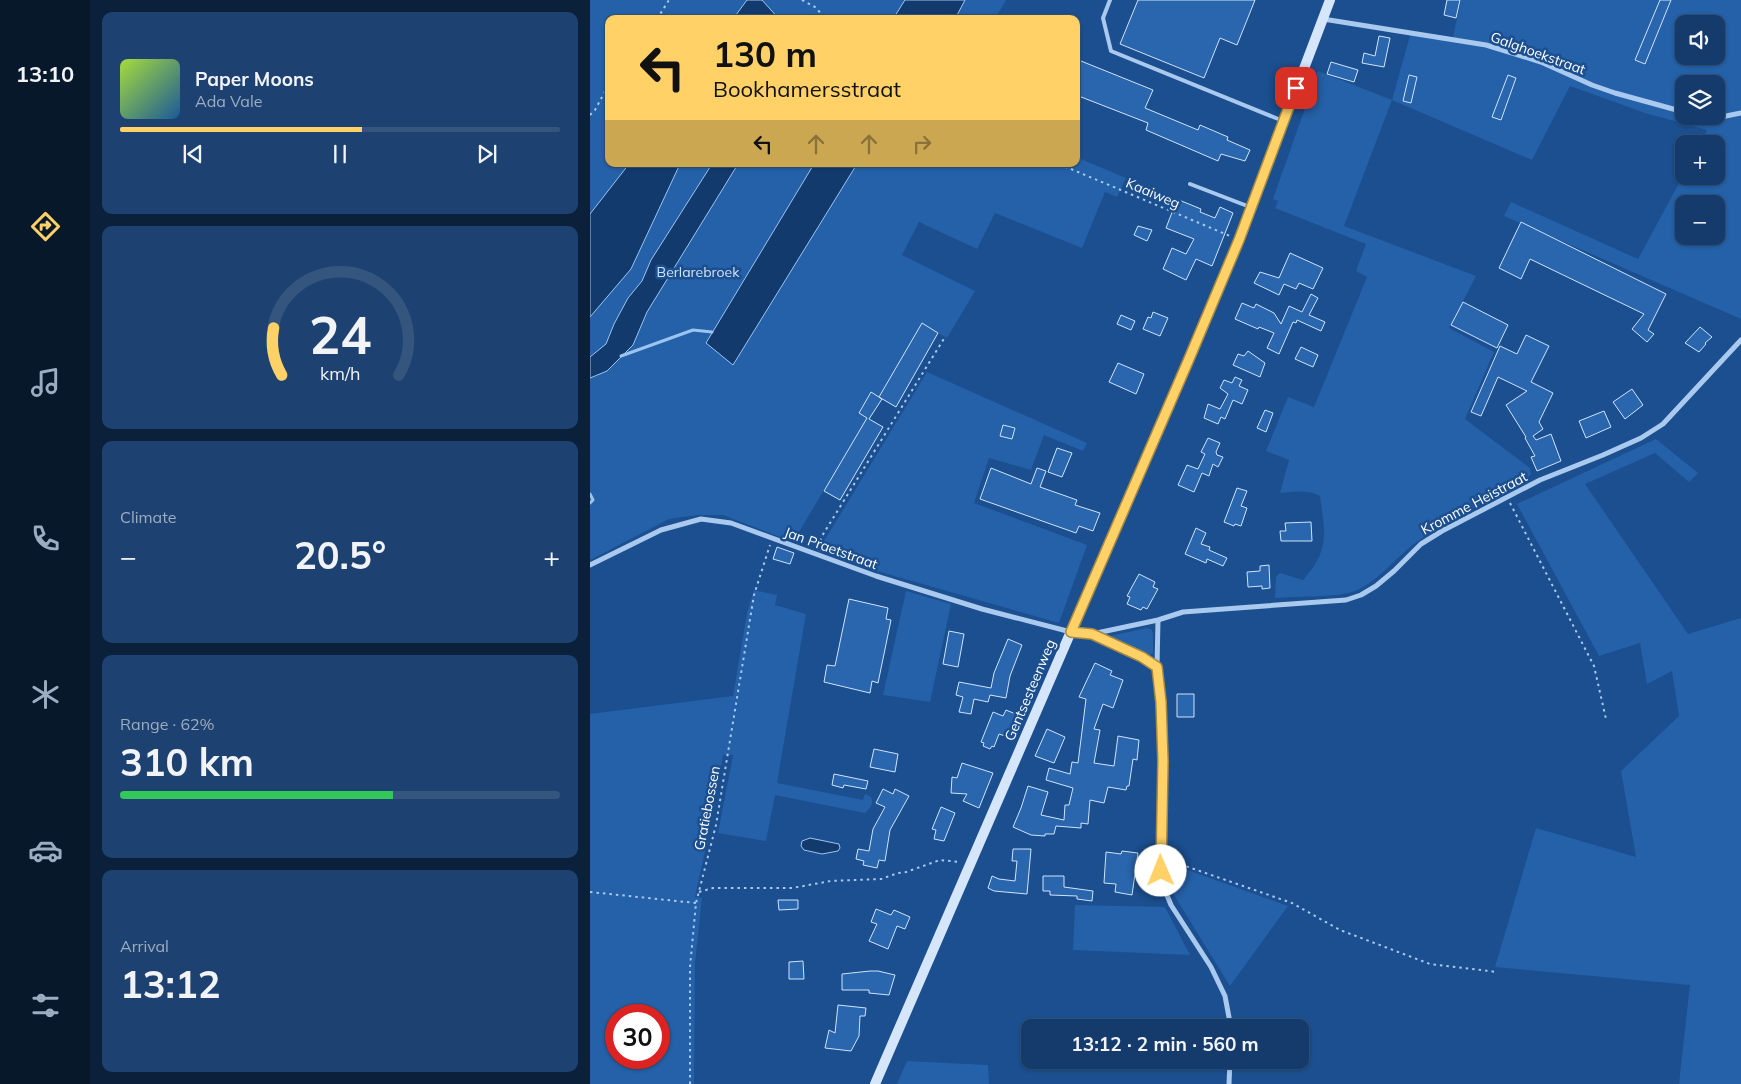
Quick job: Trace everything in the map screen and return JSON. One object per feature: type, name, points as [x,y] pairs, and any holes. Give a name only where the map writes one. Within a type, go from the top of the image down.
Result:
[{"type":"main road","name":"Gentsesteenweg","points":[[875,1084],[1239,240],[1330,0]]},
{"type":"street","name":"Galghoekstraat","points":[[1323,19],[1486,44],[1541,62],[1600,87],[1675,109]]},
{"type":"street","points":[[1725,116],[1741,113]]},
{"type":"street","name":"Kromme Heistraat","points":[[1071,632],[1092,634],[1158,620],[1183,612],[1346,600],[1361,595],[1376,586],[1394,571],[1421,544],[1442,531],[1540,480],[1641,438],[1663,424],[1741,340]]},
{"type":"street","name":"Jan Praetstraat","points":[[590,565],[661,530],[701,519],[731,523],[920,590],[1071,632]]},
{"type":"street","points":[[1158,620],[1157,667],[1161,702],[1163,761],[1162,883],[1170,905],[1215,974],[1225,996],[1229,1019]]},
{"type":"street","points":[[1092,634],[1142,657],[1157,667]]},
{"type":"street","points":[[1229,1084],[1230,1069]]},
{"type":"lane","points":[[1110,0],[1103,18],[1111,51],[1283,122]]},
{"type":"lane","points":[[1190,184],[1250,207]]},
{"type":"path","points":[[660,15],[669,0]]},
{"type":"path","points":[[802,0],[815,7],[822,15]]},
{"type":"path","points":[[590,115],[595,110],[605,91]]},
{"type":"path","name":"Kaaiweg","points":[[1066,167],[1239,240]]},
{"type":"path","points":[[815,554],[822,536],[945,337]]},
{"type":"path","points":[[1507,497],[1594,666],[1606,719]]},
{"type":"path","name":"Gratiebossen","points":[[690,1084],[690,967],[696,903],[716,825],[754,595],[772,538]]},
{"type":"path","points":[[1161,858],[1292,903],[1340,930],[1430,964],[1497,972]]},
{"type":"path","points":[[699,892],[713,888],[792,888],[831,881],[882,879],[940,860],[970,865]]},
{"type":"path","points":[[590,892],[696,903]]},
{"type":"green space","name":"Berlarebroek","points":[[590,0],[1006,0],[997,15],[605,15],[605,167],[1080,167],[1080,159],[1126,178],[1117,197],[1105,192],[1082,248],[995,213],[977,249],[919,222],[902,255],[975,291],[947,338],[922,324],[879,397],[870,393],[859,413],[867,418],[793,542],[723,515],[698,515],[669,519],[590,560]]},
{"type":"green space","points":[[1461,0],[1741,0],[1741,319],[1504,216],[1511,202],[1638,259],[1678,185],[1725,185],[1725,135],[1704,135],[1707,130],[1689,125],[1725,125],[1725,75],[1675,75],[1675,121],[1645,113],[1570,86],[1532,160],[1392,100],[1411,32],[1453,37]]},
{"type":"green space","points":[[1318,71],[1392,100],[1344,226],[1476,276],[1449,328],[1494,352],[1465,419],[1530,468],[1531,474],[1525,481],[1428,534],[1364,587],[1347,593],[1327,596],[1275,598],[1276,577],[1280,573],[1303,580],[1312,569],[1322,550],[1324,531],[1320,496],[1305,492],[1280,493],[1289,460],[1266,451],[1288,397],[1314,407],[1367,277],[1356,271],[1366,244],[1275,208],[1278,201],[1273,199]]},
{"type":"green space","points":[[927,372],[1087,443],[1083,451],[1044,435],[1031,470],[989,458],[974,503],[1087,545],[1059,623],[870,569],[818,551]]},
{"type":"green space","points":[[1656,439],[1698,473],[1689,482],[1655,453],[1585,484],[1688,634],[1741,618],[1741,1084],[1679,1084],[1690,985],[1495,967],[1536,828],[1636,857],[1621,771],[1679,716],[1672,671],[1647,684],[1640,643],[1599,656],[1517,504]]},
{"type":"green space","points":[[754,590],[777,595],[775,605],[806,614],[777,783],[863,800],[865,794],[871,797],[872,804],[865,813],[775,795],[766,841],[718,833],[733,755],[723,755],[712,819],[695,897],[702,898],[695,963],[694,1084],[590,1084],[590,714],[733,696],[747,613]]},
{"type":"green space","points":[[906,591],[951,604],[930,702],[883,695]]},
{"type":"green space","points":[[1147,628],[1151,629],[1153,633],[1153,653],[1150,655],[1110,636]]},
{"type":"green space","points":[[1168,863],[1288,906],[1230,986],[1174,895],[1169,883]]},
{"type":"green space","points":[[1075,905],[1165,907],[1190,955],[1073,950]]},
{"type":"green space","points":[[907,1061],[988,1065],[989,1084],[897,1084]]},
{"type":"shaded area","points":[[747,0],[762,0],[775,15],[736,15]]},
{"type":"shaded area","points":[[905,0],[965,0],[957,15],[896,15]]},
{"type":"shaded area","points":[[627,167],[679,167],[631,269],[590,317],[590,214]]},
{"type":"shaded area","points":[[710,167],[736,167],[647,312],[633,345],[607,371],[590,378],[590,357],[606,344],[614,324],[628,298],[642,281],[651,260]]},
{"type":"shaded area","points":[[812,167],[855,167],[733,365],[706,343]]},
{"type":"shaded area","points":[[810,838],[839,844],[840,848],[838,851],[822,854],[804,850],[801,846],[802,841]]},
{"type":"building","points":[[1138,0],[1255,0],[1237,45],[1220,38],[1204,78],[1120,44]]},
{"type":"building","points":[[1447,0],[1460,0],[1456,18],[1444,15]]},
{"type":"building","points":[[1660,0],[1671,0],[1645,64],[1635,60]]},
{"type":"building","points":[[1379,36],[1390,38],[1384,67],[1362,63],[1364,53],[1375,56]]},
{"type":"building","points":[[1080,61],[1153,90],[1145,108],[1198,130],[1200,125],[1228,137],[1227,140],[1250,150],[1245,161],[1221,154],[1218,161],[1146,130],[1148,123],[1080,97]]},
{"type":"building","points":[[1331,62],[1358,70],[1354,82],[1327,74]]},
{"type":"building","points":[[1409,75],[1417,77],[1411,103],[1403,101]]},
{"type":"building","points":[[1508,75],[1516,78],[1501,120],[1492,117]]},
{"type":"building","points":[[1179,200],[1201,209],[1200,212],[1215,218],[1220,207],[1233,213],[1212,266],[1196,259],[1186,280],[1163,269],[1172,248],[1186,254],[1194,239],[1166,228],[1176,202],[1178,203]]},
{"type":"building","points":[[1521,222],[1666,294],[1648,330],[1654,334],[1647,342],[1632,329],[1644,314],[1530,259],[1521,279],[1499,268]]},
{"type":"building","points":[[1138,226],[1152,230],[1147,241],[1134,235]]},
{"type":"building","points":[[1290,253],[1323,268],[1313,289],[1299,283],[1296,289],[1284,284],[1279,295],[1254,283],[1260,272],[1279,278]]},
{"type":"building","points":[[1311,294],[1318,298],[1309,315],[1325,322],[1321,331],[1297,320],[1296,323],[1293,322],[1279,354],[1267,348],[1274,333],[1259,327],[1258,329],[1235,319],[1242,303],[1254,308],[1256,304],[1274,313],[1281,324],[1289,306],[1302,312]]},
{"type":"building","points":[[1463,302],[1508,325],[1497,348],[1451,325]]},
{"type":"building","points":[[1153,312],[1168,318],[1160,336],[1143,329],[1148,317],[1151,318]]},
{"type":"building","points":[[1121,315],[1135,321],[1131,330],[1117,324]]},
{"type":"building","points":[[922,323],[938,333],[896,407],[879,397]]},
{"type":"building","points":[[1700,327],[1712,337],[1699,352],[1685,343]]},
{"type":"building","points":[[1526,335],[1549,346],[1531,382],[1553,393],[1539,422],[1543,429],[1533,436],[1536,440],[1551,434],[1561,461],[1537,471],[1531,457],[1535,456],[1526,437],[1506,405],[1527,391],[1498,377],[1481,416],[1471,412],[1500,346],[1517,354]]},
{"type":"building","points":[[1301,347],[1318,355],[1313,367],[1295,359]]},
{"type":"building","points":[[1248,351],[1265,363],[1260,377],[1233,365],[1238,354],[1244,356]]},
{"type":"building","points":[[1118,363],[1144,374],[1136,394],[1109,382]]},
{"type":"building","points":[[1235,377],[1242,380],[1239,386],[1248,390],[1242,404],[1233,400],[1225,419],[1221,417],[1218,424],[1204,418],[1208,404],[1220,409],[1228,394],[1220,388],[1224,380],[1232,383]]},
{"type":"building","points":[[1632,389],[1643,405],[1625,419],[1613,402]]},
{"type":"building","points":[[871,392],[882,399],[869,419],[883,427],[840,500],[824,491],[867,418],[859,413]]},
{"type":"building","points":[[1265,410],[1273,413],[1266,432],[1257,428]]},
{"type":"building","points":[[1604,411],[1611,427],[1586,438],[1579,421]]},
{"type":"building","points":[[1003,425],[1015,428],[1012,439],[1000,436]]},
{"type":"building","points":[[1208,438],[1220,443],[1216,452],[1217,455],[1223,457],[1218,467],[1213,464],[1209,476],[1202,473],[1194,492],[1178,485],[1187,465],[1198,469],[1205,454],[1201,452]]},
{"type":"building","points":[[1057,448],[1072,453],[1062,477],[1048,472]]},
{"type":"building","points":[[991,468],[1031,484],[1037,468],[1046,471],[1040,487],[1077,500],[1075,505],[1100,513],[1093,531],[1079,526],[1076,533],[980,499]]},
{"type":"building","points":[[1237,488],[1247,491],[1241,506],[1247,508],[1241,526],[1235,524],[1234,526],[1224,522]]},
{"type":"building","points":[[1311,522],[1312,541],[1281,541],[1280,531],[1286,531],[1285,523]]},
{"type":"building","points":[[1196,528],[1206,533],[1201,544],[1210,547],[1209,550],[1227,558],[1223,566],[1207,559],[1206,563],[1185,554]]},
{"type":"building","points":[[777,547],[794,553],[790,564],[773,559]]},
{"type":"building","points":[[1269,565],[1270,588],[1262,589],[1262,586],[1248,587],[1247,572],[1260,571],[1260,566]]},
{"type":"building","points":[[1139,574],[1155,582],[1153,587],[1158,589],[1147,609],[1143,607],[1141,610],[1127,604],[1130,597],[1127,596]]},
{"type":"building","points":[[849,599],[888,608],[886,619],[891,620],[878,683],[872,681],[870,693],[824,682],[827,665],[835,666]]},
{"type":"building","points":[[949,631],[964,634],[958,667],[943,664]]},
{"type":"building","points":[[1008,639],[1022,645],[1010,676],[1006,698],[990,695],[988,702],[974,699],[971,714],[959,712],[963,697],[956,695],[959,682],[991,688],[994,673]]},
{"type":"building","points":[[1095,663],[1112,671],[1110,675],[1123,680],[1113,708],[1103,704],[1094,729],[1100,730],[1094,763],[1114,766],[1118,736],[1139,740],[1137,760],[1133,759],[1129,786],[1127,786],[1126,790],[1108,787],[1104,803],[1090,800],[1088,824],[1081,823],[1081,828],[1056,826],[1054,834],[1045,834],[1045,836],[1031,835],[1013,827],[1028,786],[1048,792],[1041,815],[1064,820],[1065,805],[1069,805],[1073,788],[1046,780],[1049,768],[1070,774],[1072,762],[1078,763],[1086,699],[1079,697]]},
{"type":"building","points":[[1177,694],[1194,694],[1194,717],[1177,717]]},
{"type":"building","points":[[1006,710],[1018,715],[1008,737],[999,734],[994,747],[992,746],[990,749],[983,746],[984,743],[981,742],[993,712],[1003,716]]},
{"type":"building","points":[[1047,729],[1065,737],[1054,763],[1035,756]]},
{"type":"building","points":[[874,749],[898,754],[895,772],[870,767]]},
{"type":"building","points":[[962,763],[993,773],[979,808],[963,801],[967,794],[951,793],[952,777],[957,778]]},
{"type":"building","points":[[834,774],[868,781],[866,789],[844,785],[843,788],[832,785]]},
{"type":"building","points":[[883,789],[893,794],[895,789],[909,796],[890,830],[885,861],[879,860],[877,868],[863,865],[864,861],[856,859],[858,849],[869,851],[873,829],[885,807],[876,803]]},
{"type":"building","points":[[941,807],[955,813],[944,841],[934,839],[936,830],[932,829]]},
{"type":"building","points":[[1013,849],[1031,849],[1027,894],[994,891],[988,888],[992,876],[1015,881],[1017,861],[1012,861]]},
{"type":"building","points":[[1122,851],[1138,853],[1132,895],[1115,892],[1116,884],[1104,883],[1106,852],[1121,854]]},
{"type":"building","points":[[1043,876],[1064,876],[1064,887],[1093,891],[1092,901],[1077,899],[1077,896],[1050,895],[1050,891],[1043,891]]},
{"type":"building","points":[[778,900],[798,900],[798,909],[779,910]]},
{"type":"building","points":[[876,909],[891,915],[894,910],[910,917],[905,929],[897,926],[888,949],[869,941],[877,924],[871,922]]},
{"type":"building","points":[[803,961],[804,979],[789,979],[789,962]]},
{"type":"building","points":[[870,971],[895,975],[889,995],[869,993],[869,990],[842,990],[842,974]]},
{"type":"building","points":[[838,1005],[866,1008],[865,1016],[860,1016],[859,1036],[851,1051],[825,1048],[829,1030],[835,1033]]},
{"type":"waterway","points":[[621,356],[693,330],[712,332]]},
{"type":"waterway","points":[[590,494],[593,500],[590,503]]},
{"type":"route","points":[[1161,871],[1163,761],[1161,702],[1157,667],[1142,657],[1092,634],[1071,632],[1239,240],[1296,88]]}]
